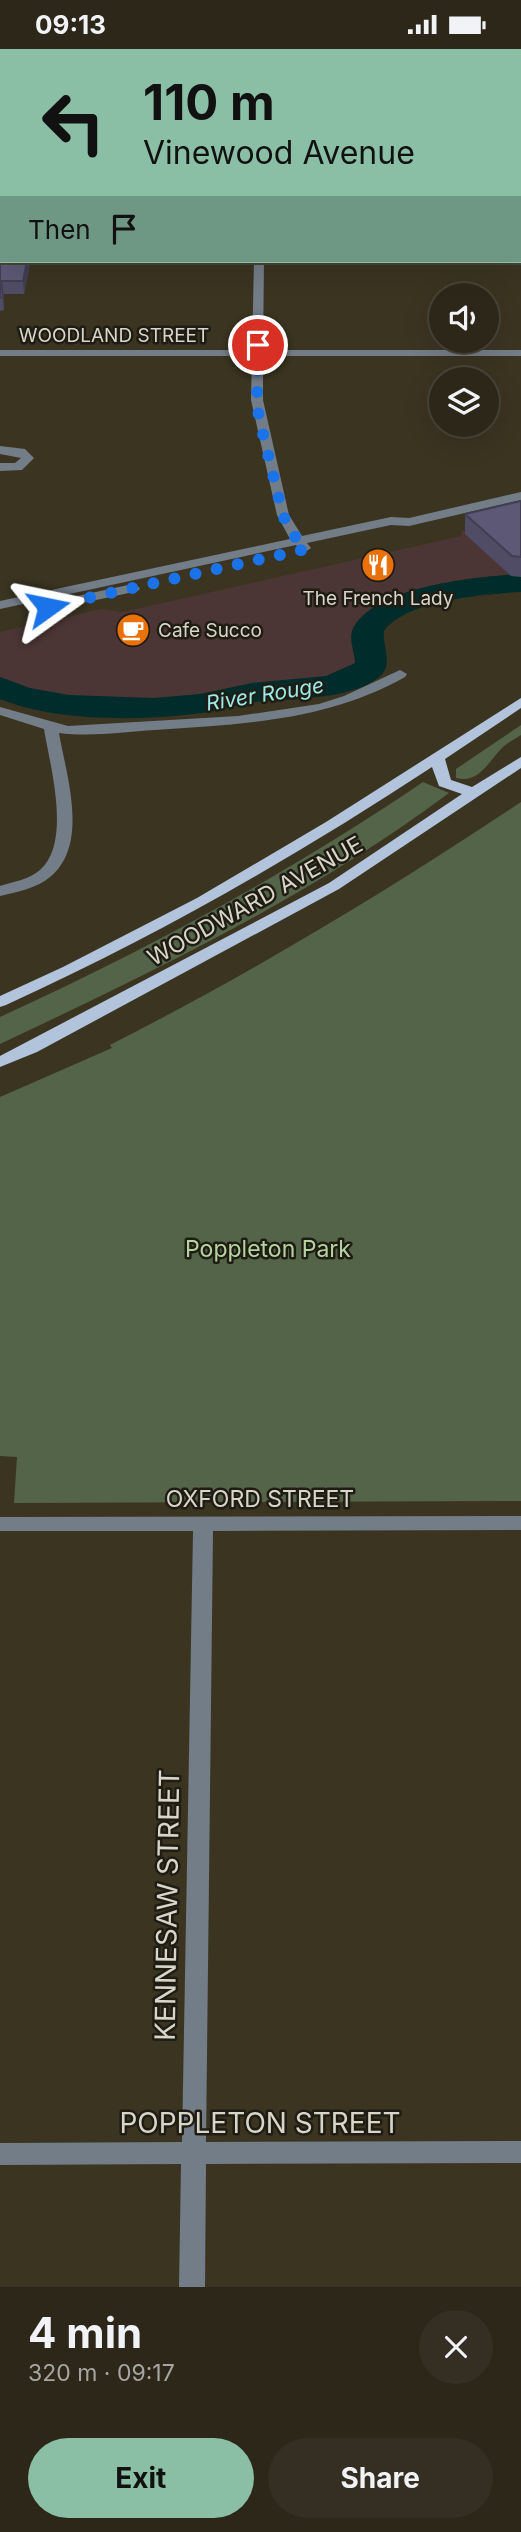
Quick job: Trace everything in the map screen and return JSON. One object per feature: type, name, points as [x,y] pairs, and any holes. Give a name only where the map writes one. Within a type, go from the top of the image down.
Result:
[{"type":"main road","name":"WOODWARD AVENUE","points":[[0,1002],[158,926],[241,880],[437,758],[521,702]]},
{"type":"main road","points":[[437,758],[444,783],[476,793]]},
{"type":"main road","name":"WOODWARD AVENUE","points":[[0,1062],[279,918],[368,865],[521,761]]},
{"type":"street","points":[[260,263],[259,418],[283,515],[288,528],[302,545]]},
{"type":"street","name":"WOODLAND STREET","points":[[0,353],[521,352]]},
{"type":"street","points":[[0,450],[21,452],[28,458],[18,467],[0,467]]},
{"type":"street","points":[[0,617],[66,597],[302,545],[400,529],[409,522],[521,496]]},
{"type":"street","points":[[0,605],[66,597]]},
{"type":"street","points":[[0,711],[26,717],[51,729],[104,729],[269,717],[348,699],[374,689],[400,674]]},
{"type":"street","points":[[0,891],[36,879],[53,867],[58,857],[64,802],[51,729]]},
{"type":"street","name":"OXFORD STREET","points":[[0,1524],[521,1523]]},
{"type":"street","name":"KENNESAW STREET","points":[[192,2287],[203,1524]]},
{"type":"street","name":"POPPLETON STREET","points":[[0,2154],[521,2152]]},
{"type":"shaded area","points":[[521,517],[521,583],[489,584],[450,592],[382,613],[368,631],[372,656],[370,668],[344,681],[297,692],[252,693],[195,705],[135,707],[33,700],[0,687],[0,632],[101,609],[123,612],[461,536],[462,531]]},
{"type":"green space","points":[[521,725],[521,735],[502,748],[482,771],[471,778],[456,778],[456,769]]},
{"type":"green space","points":[[423,782],[449,793],[342,865],[231,930],[0,1044],[0,1017],[164,937],[269,879]]},
{"type":"green space","name":"Poppleton Park","points":[[521,802],[521,1501],[14,1503],[17,1457],[0,1456],[0,1097],[112,1048],[110,1045],[216,989],[319,929]]},
{"type":"building","points":[[0,263],[27,263],[23,281],[1,281],[3,297],[0,298]]},
{"type":"building","points":[[521,501],[521,557],[512,556],[465,514]]},
{"type":"waterway","name":"River Rouge","points":[[0,687],[42,701],[126,708],[200,704],[252,693],[328,686],[370,668],[368,631],[376,619],[392,609],[437,594],[521,583]]},
{"type":"place","name":"The French Lady","points":[[378,565]]},
{"type":"place","name":"Cafe Succo","points":[[133,630]]},
{"type":"route","points":[[48,607],[306,549],[290,531],[283,515],[259,418],[258,345]]}]
